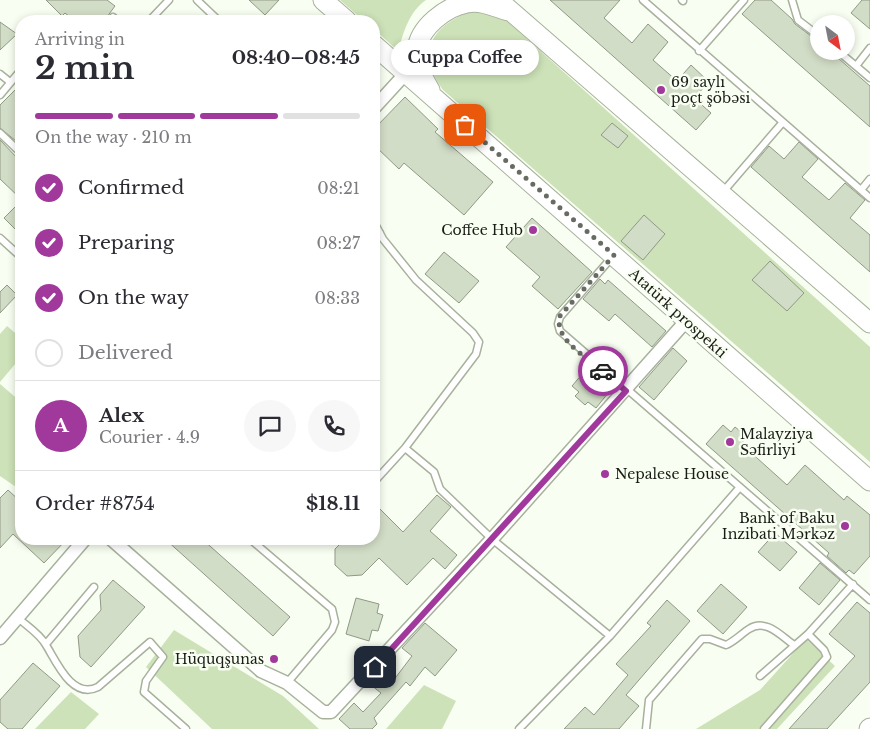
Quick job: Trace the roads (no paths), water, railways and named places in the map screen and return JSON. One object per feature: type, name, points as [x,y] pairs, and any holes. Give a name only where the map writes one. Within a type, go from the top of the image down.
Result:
[{"type":"main road","points":[[323,0],[340,15]]},
{"type":"main road","points":[[406,73],[430,25],[453,7],[468,2],[505,6],[870,323]]},
{"type":"main road","name":"Atatürk prospekti","points":[[380,50],[870,482]]},
{"type":"main road","points":[[417,50],[418,65],[422,77],[436,99]]},
{"type":"street","points":[[380,101],[406,73]]},
{"type":"street","points":[[118,545],[261,671],[287,683],[320,710],[328,713],[336,709],[492,539],[626,391],[687,320]]},
{"type":"street","points":[[0,638],[80,545]]},
{"type":"lane","points":[[155,15],[169,0]]},
{"type":"lane","points":[[197,0],[213,15]]},
{"type":"lane","points":[[643,0],[699,51],[870,198]]},
{"type":"lane","points":[[699,51],[744,0]]},
{"type":"lane","points":[[792,0],[798,20],[810,29]]},
{"type":"lane","points":[[856,66],[870,48]]},
{"type":"lane","points":[[849,60],[870,78]]},
{"type":"lane","points":[[0,74],[10,82]]},
{"type":"lane","points":[[0,94],[15,77]]},
{"type":"lane","points":[[722,194],[783,122]]},
{"type":"lane","points":[[0,133],[15,147]]},
{"type":"lane","points":[[861,190],[870,179]]},
{"type":"lane","points":[[380,233],[416,280],[473,333],[479,342],[476,354],[404,448],[380,475]]},
{"type":"lane","points":[[0,238],[15,252]]},
{"type":"lane","points":[[614,255],[560,316],[558,324],[560,332],[870,600]]},
{"type":"lane","points":[[404,448],[434,472],[440,489],[492,539],[610,636]]},
{"type":"lane","points":[[519,729],[610,636],[740,487]]},
{"type":"lane","points":[[257,545],[332,609],[335,616],[332,630],[287,683]]},
{"type":"lane","points":[[760,676],[808,634],[852,584]]},
{"type":"lane","points":[[46,644],[94,587]]},
{"type":"lane","points":[[18,618],[46,644],[55,663],[66,677],[81,689],[87,690],[102,684],[150,642],[163,657],[146,681],[144,692],[186,729]]},
{"type":"lane","points":[[646,729],[649,700],[702,639],[710,639],[726,645],[750,628],[766,625],[794,645]]},
{"type":"lane","points":[[764,729],[826,657],[824,650],[808,634]]},
{"type":"place","name":"69 saylı poçt şöbəsi","points":[[661,90]]},
{"type":"place","name":"Cuppa Coffee","points":[[465,125]]},
{"type":"place","name":"Coffee Hub","points":[[533,230]]},
{"type":"place","name":"Malayziya Səfirliyi","points":[[730,442]]},
{"type":"place","name":"Nepalese House","points":[[605,474]]},
{"type":"place","name":"Bank of Baku Inzibati Mərkəz","points":[[845,526]]},
{"type":"place","name":"Hüquqşunas","points":[[274,659]]}]
